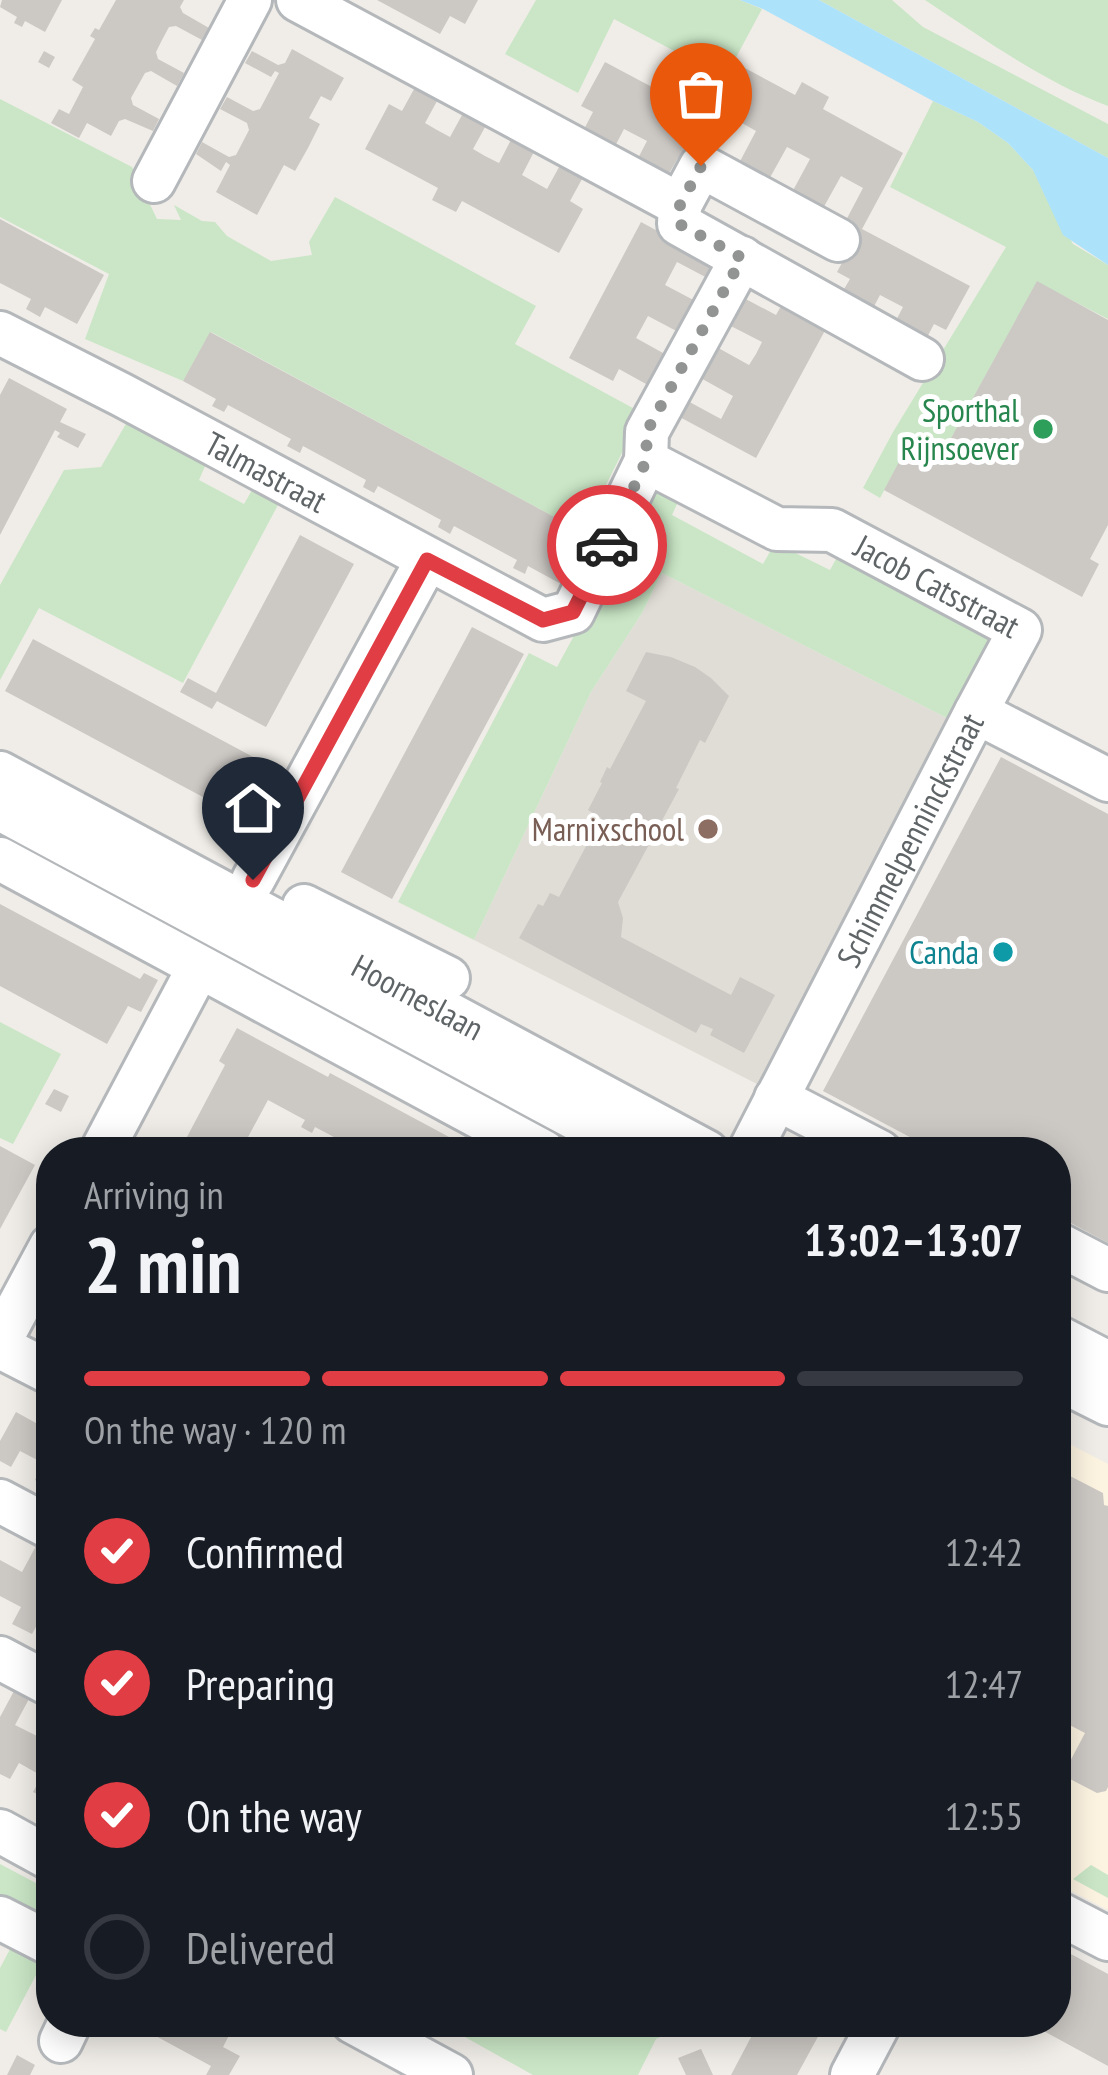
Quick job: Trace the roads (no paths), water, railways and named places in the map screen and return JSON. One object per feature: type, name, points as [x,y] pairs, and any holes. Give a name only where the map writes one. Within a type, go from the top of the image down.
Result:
[{"type":"street","points":[[154,181],[250,0]]},
{"type":"street","points":[[298,0],[680,205]]},
{"type":"street","points":[[838,240],[701,166],[680,205],[679,224],[922,359]]},
{"type":"street","points":[[646,461],[647,431],[742,258]]},
{"type":"street","name":"Talmastraat","points":[[0,333],[543,620],[573,612],[646,461]]},
{"type":"street","name":"Jacob Catsstraat","points":[[646,461],[777,529],[832,530],[1020,630],[976,712]]},
{"type":"street","points":[[253,880],[427,560]]},
{"type":"street","name":"Schimmelpenninckstraat","points":[[756,1137],[976,712],[1107,800]]},
{"type":"street","name":"Hoorneslaan","points":[[0,746],[448,978]]},
{"type":"street","name":"Hoorneslaan","points":[[0,773],[679,1137]]},
{"type":"street","name":"Hoorneslaan","points":[[0,809],[610,1137]]},
{"type":"street","points":[[0,860],[516,1137]]},
{"type":"street","points":[[109,1137],[199,967]]},
{"type":"street","points":[[776,1098],[851,1137]]},
{"type":"street","points":[[1071,1251],[1108,1270]]},
{"type":"street","points":[[36,1275],[0,1344],[36,1364]]},
{"type":"street","points":[[1071,1344],[1108,1363]]},
{"type":"street","points":[[1071,1386],[1108,1404]]},
{"type":"street","points":[[0,1501],[36,1520]]},
{"type":"street","points":[[0,1658],[36,1677]]},
{"type":"street","points":[[0,1831],[36,1851]]},
{"type":"street","points":[[0,1918],[36,1936]]},
{"type":"street","points":[[1071,1920],[1108,1940]]},
{"type":"street","points":[[381,2037],[452,2075]]},
{"type":"street","points":[[852,2075],[872,2037]]},
{"type":"water","points":[[740,0],[819,0],[1108,158],[1108,265],[1063,235],[1033,170],[1008,143],[978,122]]},
{"type":"place","name":"Sporthal Rijnsoever","points":[[1043,429]]},
{"type":"place","name":"Marnixschool","points":[[708,829]]},
{"type":"place","name":"Canda","points":[[1003,952]]}]
